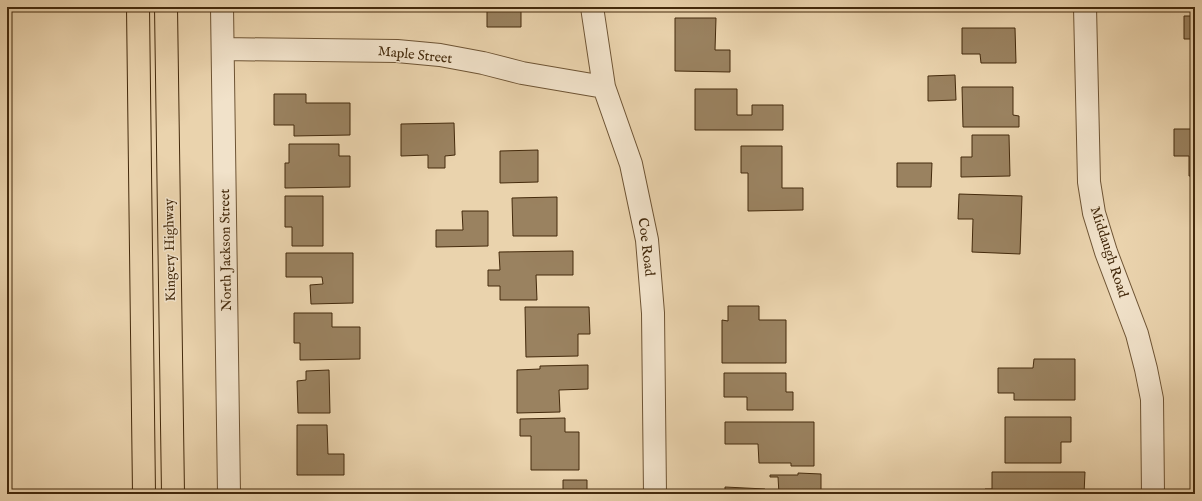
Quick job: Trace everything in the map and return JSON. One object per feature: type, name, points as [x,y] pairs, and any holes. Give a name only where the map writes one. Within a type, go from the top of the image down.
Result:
[{"type":"highway","name":"Kingery Highway","points":[[138,7],[144,494]]},
{"type":"highway","name":"Kingery Highway","points":[[166,7],[173,494]]},
{"type":"street","name":"North Jackson Street","points":[[222,7],[229,494]]},
{"type":"street","name":"Coe Road","points":[[592,7],[604,87],[631,164],[647,240],[653,313],[655,494]]},
{"type":"street","name":"Middaugh Road","points":[[1085,7],[1089,182],[1094,214],[1106,252],[1137,334],[1146,368],[1152,399],[1153,494]]},
{"type":"street","name":"Maple Street","points":[[223,49],[397,51],[440,56],[483,64],[522,74],[604,87]]},
{"type":"building","points":[[487,7],[521,7],[521,27],[487,27]]},
{"type":"building","points":[[947,7],[1014,7],[1014,9],[947,10]]},
{"type":"building","points":[[1184,16],[1195,16],[1195,61],[1191,61],[1191,39],[1184,39]]},
{"type":"building","points":[[675,18],[716,18],[715,50],[730,50],[730,72],[675,71]]},
{"type":"building","points":[[962,28],[1015,28],[1016,63],[981,63],[980,54],[962,54]]},
{"type":"building","points":[[955,75],[956,100],[928,101],[928,76]]},
{"type":"building","points":[[962,87],[1013,87],[1013,115],[1019,116],[1019,127],[963,127]]},
{"type":"building","points":[[695,89],[737,89],[737,115],[752,115],[752,105],[783,105],[783,130],[695,130]]},
{"type":"building","points":[[274,94],[306,94],[306,103],[350,103],[350,135],[294,136],[294,125],[274,125]]},
{"type":"building","points":[[454,123],[455,155],[445,156],[445,168],[428,168],[428,155],[401,156],[401,124]]},
{"type":"building","points":[[1174,129],[1195,129],[1195,176],[1189,176],[1189,156],[1174,156]]},
{"type":"building","points":[[972,135],[1009,135],[1010,176],[961,177],[961,157],[972,157]]},
{"type":"building","points":[[289,144],[339,144],[339,156],[350,156],[350,187],[285,188],[285,163],[289,163]]},
{"type":"building","points":[[741,146],[782,146],[782,188],[803,188],[803,210],[748,211],[748,173],[741,173]]},
{"type":"building","points":[[538,150],[538,182],[500,183],[500,151]]},
{"type":"building","points":[[897,163],[932,163],[931,187],[897,187]]},
{"type":"building","points":[[959,194],[1022,196],[1020,254],[972,252],[973,219],[958,219]]},
{"type":"building","points":[[285,196],[323,196],[323,246],[292,246],[292,227],[285,227]]},
{"type":"building","points":[[557,197],[557,236],[513,236],[512,198]]},
{"type":"building","points":[[462,211],[488,211],[488,246],[436,247],[436,230],[463,230]]},
{"type":"building","points":[[573,251],[573,275],[536,275],[537,300],[500,300],[500,286],[488,286],[488,270],[500,270],[499,252]]},
{"type":"building","points":[[286,253],[353,253],[353,303],[311,304],[310,285],[323,284],[322,277],[286,277]]},
{"type":"building","points":[[728,306],[759,306],[759,320],[786,320],[786,363],[722,363],[722,320],[728,321]]},
{"type":"building","points":[[525,307],[589,307],[590,334],[578,334],[578,356],[526,357]]},
{"type":"building","points":[[294,313],[332,313],[332,327],[360,327],[360,359],[300,360],[300,343],[294,343]]},
{"type":"building","points":[[1034,359],[1075,359],[1075,400],[1014,400],[1014,393],[998,393],[998,368],[1033,368]]},
{"type":"building","points":[[588,365],[588,389],[559,390],[560,412],[517,413],[517,370],[540,369],[540,366]]},
{"type":"building","points":[[329,370],[330,413],[298,413],[297,381],[306,380],[306,371]]},
{"type":"building","points":[[724,373],[786,373],[786,392],[793,392],[793,410],[747,410],[747,397],[724,397]]},
{"type":"building","points":[[1005,417],[1071,417],[1071,442],[1061,442],[1061,463],[1005,463]]},
{"type":"building","points":[[565,418],[565,432],[579,432],[579,470],[531,470],[531,436],[520,436],[520,419]]},
{"type":"building","points":[[725,422],[814,422],[814,466],[791,466],[791,463],[759,463],[758,444],[725,444]]},
{"type":"building","points":[[297,425],[327,425],[328,454],[344,454],[344,475],[297,475]]},
{"type":"building","points":[[992,472],[1085,472],[1084,494],[985,494],[985,489],[992,489]]},
{"type":"building","points":[[798,473],[821,474],[821,494],[779,494],[778,477],[770,477],[770,475],[798,475]]},
{"type":"building","points":[[563,480],[587,480],[587,494],[532,494],[532,490],[563,491]]},
{"type":"building","points":[[725,487],[765,489],[765,494],[725,494]]}]
